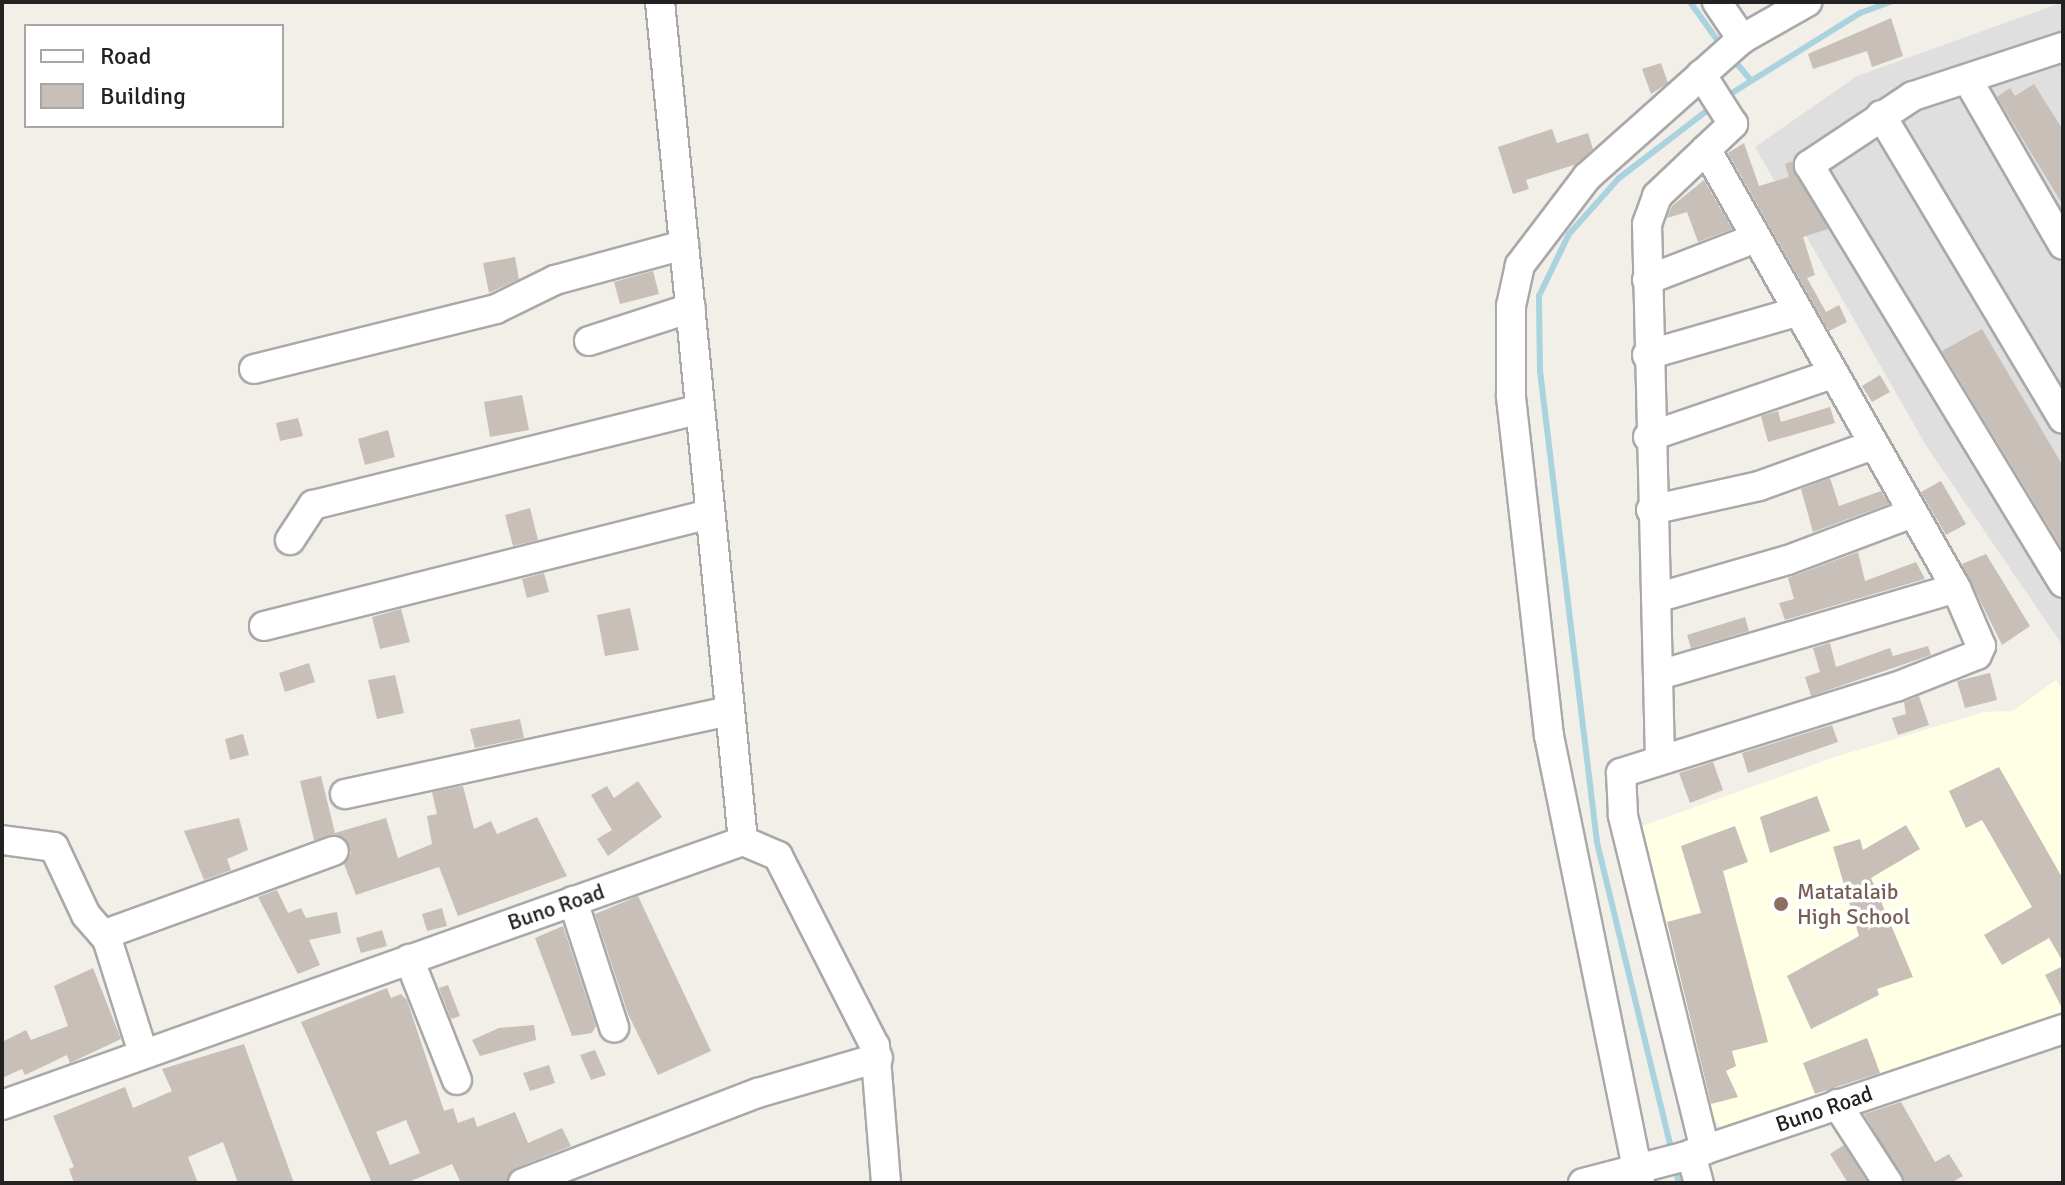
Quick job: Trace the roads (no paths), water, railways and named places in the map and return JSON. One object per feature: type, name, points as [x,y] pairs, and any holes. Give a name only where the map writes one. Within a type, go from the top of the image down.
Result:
[{"type":"street","points":[[660,2],[691,308],[706,515],[743,841],[778,856],[878,1058],[886,1183]]},
{"type":"street","points":[[1717,2],[1742,39]]},
{"type":"street","points":[[1639,1177],[1549,736],[1511,395],[1511,306],[1520,265],[1587,177],[1706,80],[1742,39],[1807,2]]},
{"type":"street","points":[[2060,55],[1913,96],[1809,165],[2061,577]]},
{"type":"street","points":[[1660,759],[1648,437],[1650,208],[1733,124],[1706,80]]},
{"type":"street","points":[[1969,82],[2063,245]]},
{"type":"street","points":[[1881,115],[2063,419]]},
{"type":"street","points":[[1699,1183],[1698,1152],[1617,787],[1629,767],[1896,687],[1977,655],[1981,646],[1956,588],[1910,514],[1706,149]]},
{"type":"street","points":[[1647,280],[1756,238]]},
{"type":"street","points":[[254,369],[478,314],[555,280],[684,245]]},
{"type":"street","points":[[589,341],[691,308]]},
{"type":"street","points":[[1647,355],[1796,312]]},
{"type":"street","points":[[1648,437],[1832,374]]},
{"type":"street","points":[[290,540],[313,505],[698,410]]},
{"type":"street","points":[[1651,510],[1759,486],[1873,445]]},
{"type":"street","points":[[1656,598],[1788,560],[1910,514]]},
{"type":"street","points":[[264,626],[706,515]]},
{"type":"street","points":[[1659,675],[1956,588]]},
{"type":"street","points":[[345,794],[728,711]]},
{"type":"street","points":[[2,840],[54,847],[86,915],[107,939],[143,1053]]},
{"type":"street","name":"Buno Road","points":[[2,1105],[743,841]]},
{"type":"street","points":[[107,939],[121,926],[334,851]]},
{"type":"street","points":[[573,901],[614,1027]]},
{"type":"street","points":[[409,959],[457,1080]]},
{"type":"street","name":"Buno Road","points":[[1583,1183],[1639,1177],[1698,1152],[2063,1029]]},
{"type":"street","points":[[523,1183],[758,1093],[878,1058]]},
{"type":"street","points":[[1837,1104],[1888,1183]]},
{"type":"waterway","points":[[1690,2],[1718,41]]},
{"type":"waterway","points":[[1724,98],[1860,13],[1890,2]]},
{"type":"waterway","points":[[1733,59],[1750,79]]},
{"type":"waterway","points":[[1670,1144],[1597,842],[1540,372],[1539,296],[1569,234],[1619,178],[1712,107]]},
{"type":"waterway","points":[[1676,1172],[1679,1183]]},
{"type":"place","name":"Matatalaib High School","points":[[1781,904]]}]
